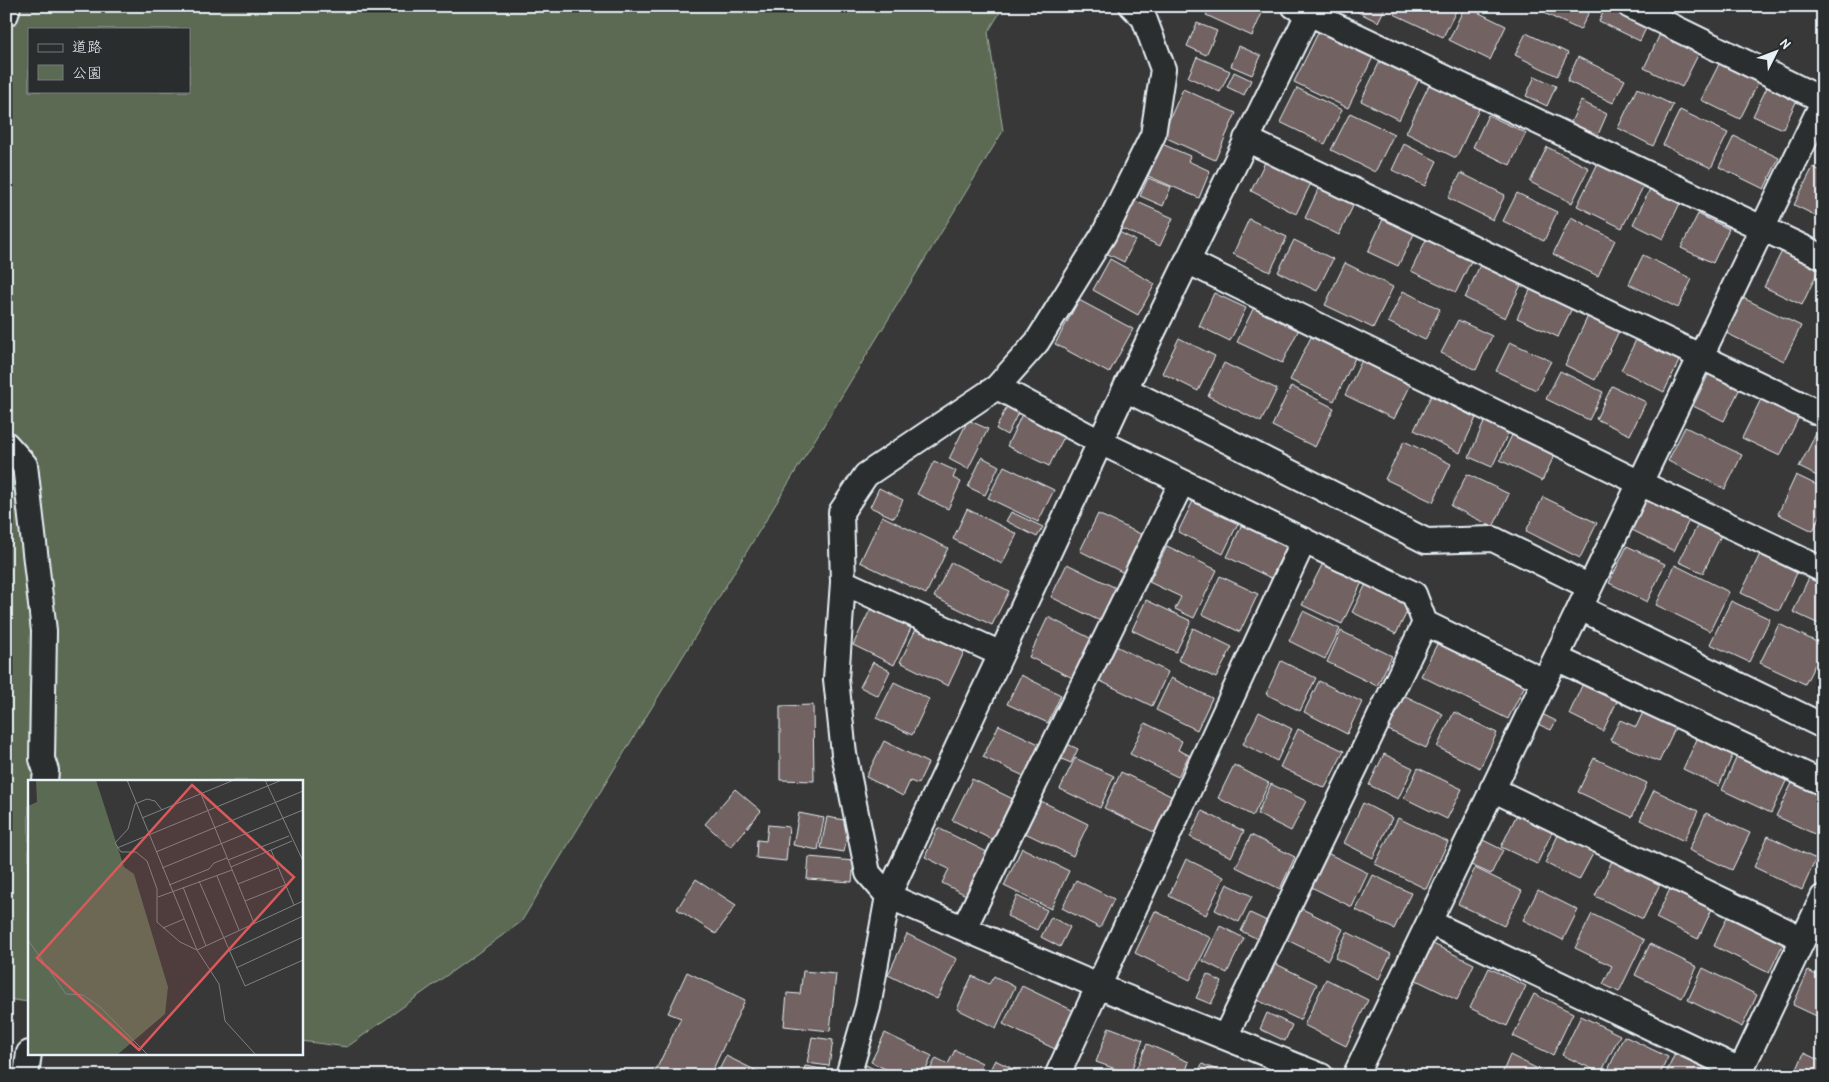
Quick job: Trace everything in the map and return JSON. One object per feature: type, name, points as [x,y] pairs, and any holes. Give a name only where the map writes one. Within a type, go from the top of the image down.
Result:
[{"type":"street","points":[[6,14],[8,6]]},
{"type":"street","points":[[1132,6],[1144,18],[1163,69],[1153,135],[1104,234],[1037,342],[997,387],[866,476],[841,512],[844,582],[836,679],[844,754],[868,873],[888,896],[1098,986],[1321,1076]]},
{"type":"street","points":[[1355,1076],[1823,101],[1630,6]]},
{"type":"street","points":[[848,1076],[868,1007],[888,896],[1125,389],[1246,139],[1305,9],[1823,257]]},
{"type":"street","points":[[1246,139],[1823,415]]},
{"type":"street","points":[[1187,261],[1640,483],[1823,570]]},
{"type":"street","points":[[997,387],[1100,442],[1414,594],[1425,624],[1544,681]]},
{"type":"street","points":[[1125,389],[1426,541],[1493,539],[1590,587]]},
{"type":"street","points":[[6,444],[25,465],[44,631],[42,759],[46,771],[45,780]]},
{"type":"street","points":[[964,928],[1182,482]]},
{"type":"street","points":[[1057,1076],[1304,540]]},
{"type":"street","points":[[844,582],[1002,654]]},
{"type":"street","points":[[1580,608],[1823,726]]},
{"type":"street","points":[[1225,1037],[1425,624]]},
{"type":"street","points":[[1556,658],[1823,784]]},
{"type":"street","points":[[1492,789],[1803,939]]},
{"type":"street","points":[[1429,922],[1739,1073],[1823,898]]},
{"type":"street","points":[[26,1076],[29,1054]]},
{"type":"green space","points":[[6,6],[1004,6],[988,32],[1003,131],[521,922],[347,1047],[302,1041],[302,780],[28,780],[28,1002],[6,999]]},
{"type":"building","points":[[1210,6],[1265,6],[1252,36],[1206,15]]},
{"type":"building","points":[[1346,6],[1386,6],[1378,22]]},
{"type":"building","points":[[1398,6],[1458,7],[1443,37],[1394,14]]},
{"type":"building","points":[[1465,6],[1506,26],[1490,60],[1449,40]]},
{"type":"building","points":[[1549,6],[1592,6],[1580,30],[1546,14]]},
{"type":"building","points":[[1606,6],[1613,6],[1648,24],[1640,41],[1599,21]]},
{"type":"building","points":[[1197,23],[1217,31],[1206,55],[1187,46]]},
{"type":"building","points":[[1321,27],[1375,53],[1348,108],[1294,82]]},
{"type":"building","points":[[1526,33],[1568,53],[1557,76],[1515,55]]},
{"type":"building","points":[[1660,34],[1699,53],[1682,87],[1644,68]]},
{"type":"building","points":[[1239,46],[1261,56],[1252,75],[1231,66]]},
{"type":"building","points":[[1197,57],[1230,71],[1220,92],[1188,77]]},
{"type":"building","points":[[1578,57],[1625,80],[1613,103],[1567,81]]},
{"type":"building","points":[[1381,59],[1420,77],[1399,120],[1361,101]]},
{"type":"building","points":[[1720,62],[1759,81],[1740,119],[1701,100]]},
{"type":"building","points":[[1234,72],[1251,80],[1244,95],[1227,87]]},
{"type":"building","points":[[1535,76],[1556,86],[1547,106],[1526,96]]},
{"type":"building","points":[[1770,81],[1799,96],[1783,129],[1753,116]]},
{"type":"building","points":[[1429,85],[1479,109],[1456,158],[1406,133]]},
{"type":"building","points":[[1297,88],[1342,110],[1325,144],[1280,122]]},
{"type":"building","points":[[1637,88],[1673,105],[1653,146],[1618,128]]},
{"type":"building","points":[[1183,89],[1236,113],[1215,160],[1162,136]]},
{"type":"building","points":[[1581,101],[1607,114],[1597,137],[1570,124]]},
{"type":"building","points":[[1680,110],[1728,133],[1711,168],[1663,145]]},
{"type":"building","points":[[1350,113],[1394,134],[1375,172],[1331,150]]},
{"type":"building","points":[[1488,115],[1526,133],[1510,165],[1473,147]]},
{"type":"building","points":[[1734,136],[1779,158],[1764,189],[1719,167]]},
{"type":"building","points":[[1162,144],[1190,156],[1188,161],[1210,171],[1199,198],[1148,176]]},
{"type":"building","points":[[1404,144],[1437,161],[1425,186],[1392,170]]},
{"type":"building","points":[[1547,147],[1589,168],[1572,203],[1530,182]]},
{"type":"building","points":[[1267,158],[1312,181],[1296,214],[1251,191]]},
{"type":"building","points":[[1598,163],[1644,185],[1622,228],[1577,206]]},
{"type":"building","points":[[1813,167],[1823,172],[1823,219],[1794,205]]},
{"type":"building","points":[[1461,173],[1505,195],[1493,220],[1448,198]]},
{"type":"building","points":[[1148,178],[1171,187],[1163,206],[1140,196]]},
{"type":"building","points":[[1320,186],[1355,202],[1339,235],[1305,218]]},
{"type":"building","points":[[1651,187],[1681,201],[1663,239],[1633,224]]},
{"type":"building","points":[[1517,193],[1557,212],[1544,241],[1503,221]]},
{"type":"building","points":[[1133,200],[1173,218],[1160,246],[1121,228]]},
{"type":"building","points":[[1698,214],[1729,229],[1713,263],[1681,248]]},
{"type":"building","points":[[1384,217],[1415,232],[1398,266],[1368,252]]},
{"type":"building","points":[[1571,217],[1615,240],[1598,276],[1553,254]]},
{"type":"building","points":[[1249,219],[1287,237],[1270,272],[1233,254]]},
{"type":"building","points":[[1115,230],[1135,240],[1124,262],[1104,252]]},
{"type":"building","points":[[1294,240],[1333,259],[1317,291],[1278,272]]},
{"type":"building","points":[[1426,240],[1471,261],[1456,292],[1411,271]]},
{"type":"building","points":[[1782,251],[1819,269],[1802,305],[1764,287]]},
{"type":"building","points":[[1643,255],[1692,279],[1678,308],[1629,284]]},
{"type":"building","points":[[1110,259],[1155,284],[1138,315],[1093,290]]},
{"type":"building","points":[[1345,263],[1393,287],[1373,328],[1325,305]]},
{"type":"building","points":[[1480,265],[1521,285],[1505,318],[1465,298]]},
{"type":"building","points":[[1532,286],[1573,306],[1558,337],[1517,318]]},
{"type":"building","points":[[1403,291],[1440,309],[1425,340],[1388,322]]},
{"type":"building","points":[[1214,293],[1246,308],[1230,341],[1199,326]]},
{"type":"building","points":[[1739,296],[1801,326],[1784,361],[1722,331]]},
{"type":"building","points":[[1079,300],[1133,329],[1109,373],[1055,344]]},
{"type":"building","points":[[1255,305],[1300,327],[1282,363],[1237,342]]},
{"type":"building","points":[[1588,316],[1619,331],[1595,380],[1565,365]]},
{"type":"building","points":[[1458,320],[1492,336],[1476,370],[1441,353]]},
{"type":"building","points":[[1638,336],[1681,357],[1664,392],[1621,370]]},
{"type":"building","points":[[1311,337],[1355,358],[1334,401],[1290,380]]},
{"type":"building","points":[[1179,338],[1215,356],[1198,391],[1162,373]]},
{"type":"building","points":[[1510,342],[1551,361],[1536,390],[1496,371]]},
{"type":"building","points":[[1362,360],[1411,384],[1394,419],[1345,395]]},
{"type":"building","points":[[1224,363],[1277,389],[1261,422],[1208,396]]},
{"type":"building","points":[[1560,371],[1603,392],[1589,420],[1546,399]]},
{"type":"building","points":[[1710,371],[1741,386],[1724,421],[1693,406]]},
{"type":"building","points":[[1291,386],[1334,408],[1315,447],[1272,426]]},
{"type":"building","points":[[1612,386],[1646,402],[1630,435],[1596,419]]},
{"type":"building","points":[[1431,396],[1476,418],[1460,453],[1414,430]]},
{"type":"building","points":[[1761,399],[1799,417],[1780,456],[1742,438]]},
{"type":"building","points":[[1007,406],[1019,411],[1007,435],[996,429]]},
{"type":"building","points":[[1022,414],[1065,435],[1049,466],[1007,446]]},
{"type":"building","points":[[968,420],[988,429],[968,469],[949,459]]},
{"type":"building","points":[[1485,420],[1509,431],[1492,467],[1469,457]]},
{"type":"building","points":[[1820,426],[1823,427],[1823,479],[1799,467]]},
{"type":"building","points":[[1516,427],[1558,448],[1542,481],[1500,460]]},
{"type":"building","points":[[1685,427],[1742,455],[1725,489],[1668,461]]},
{"type":"building","points":[[1404,441],[1451,464],[1433,502],[1385,479]]},
{"type":"building","points":[[982,457],[999,466],[985,495],[968,487]]},
{"type":"building","points":[[934,461],[956,471],[953,478],[961,482],[948,509],[917,494]]},
{"type":"building","points":[[1004,466],[1054,490],[1038,522],[988,498]]},
{"type":"building","points":[[1467,474],[1509,494],[1493,527],[1451,506]]},
{"type":"building","points":[[1796,475],[1823,488],[1823,510],[1813,531],[1778,514]]},
{"type":"building","points":[[879,488],[903,500],[894,518],[870,507]]},
{"type":"building","points":[[1645,488],[1693,512],[1674,551],[1626,527]]},
{"type":"building","points":[[1543,497],[1597,523],[1580,558],[1526,531]]},
{"type":"building","points":[[1194,499],[1239,521],[1223,554],[1178,532]]},
{"type":"building","points":[[967,509],[1017,534],[1002,564],[953,539]]},
{"type":"building","points":[[1011,512],[1043,527],[1037,537],[1006,521]]},
{"type":"building","points":[[1098,514],[1145,536],[1126,574],[1080,551]]},
{"type":"building","points":[[882,516],[948,548],[926,594],[860,562]]},
{"type":"building","points":[[1700,520],[1723,531],[1703,573],[1679,562]]},
{"type":"building","points":[[1242,524],[1287,546],[1271,578],[1227,557]]},
{"type":"building","points":[[1167,546],[1217,570],[1194,618],[1175,609],[1181,597],[1149,582]]},
{"type":"building","points":[[1627,546],[1665,564],[1647,602],[1609,583]]},
{"type":"building","points":[[1760,554],[1797,573],[1779,611],[1741,593]]},
{"type":"building","points":[[1325,559],[1364,578],[1342,624],[1302,605]]},
{"type":"building","points":[[951,562],[1009,591],[992,625],[934,597]]},
{"type":"building","points":[[1067,564],[1116,588],[1100,621],[1051,597]]},
{"type":"building","points":[[1675,565],[1729,592],[1710,631],[1656,605]]},
{"type":"building","points":[[1811,573],[1823,578],[1823,623],[1821,625],[1793,612]]},
{"type":"building","points":[[1220,576],[1258,594],[1240,632],[1202,614]]},
{"type":"building","points":[[1368,580],[1412,602],[1396,634],[1352,612]]},
{"type":"building","points":[[1146,600],[1191,621],[1176,652],[1132,630]]},
{"type":"building","points":[[1731,601],[1770,619],[1749,662],[1710,644]]},
{"type":"building","points":[[871,608],[911,628],[894,665],[853,645]]},
{"type":"building","points":[[1303,611],[1340,629],[1325,659],[1289,641]]},
{"type":"building","points":[[1048,617],[1096,641],[1077,680],[1029,657]]},
{"type":"building","points":[[1779,624],[1823,645],[1823,649],[1805,684],[1760,663]]},
{"type":"building","points":[[917,627],[965,650],[948,686],[900,662]]},
{"type":"building","points":[[1193,628],[1232,647],[1216,678],[1178,660]]},
{"type":"building","points":[[1341,631],[1392,656],[1377,686],[1327,662]]},
{"type":"building","points":[[1439,640],[1526,683],[1508,719],[1421,676]]},
{"type":"building","points":[[1114,645],[1168,672],[1152,706],[1098,680]]},
{"type":"building","points":[[1281,661],[1316,678],[1300,711],[1266,694]]},
{"type":"building","points":[[873,662],[890,671],[878,696],[860,687]]},
{"type":"building","points":[[1823,673],[1823,685],[1818,683]]},
{"type":"building","points":[[1021,675],[1061,695],[1048,723],[1007,704]]},
{"type":"building","points":[[1171,678],[1212,698],[1197,730],[1156,710]]},
{"type":"building","points":[[1585,679],[1620,695],[1603,731],[1569,714]]},
{"type":"building","points":[[1319,681],[1362,702],[1347,734],[1304,712]]},
{"type":"building","points":[[894,682],[929,699],[912,735],[876,718]]},
{"type":"building","points":[[1399,693],[1443,714],[1426,748],[1382,727]]},
{"type":"building","points":[[813,705],[814,781],[780,780],[780,706]]},
{"type":"building","points":[[1645,708],[1677,724],[1659,762],[1610,740],[1620,720],[1636,727]]},
{"type":"building","points":[[1259,712],[1292,729],[1277,761],[1243,744]]},
{"type":"building","points":[[1454,712],[1497,733],[1480,768],[1437,747]]},
{"type":"building","points":[[1538,712],[1556,721],[1551,730],[1533,722]]},
{"type":"building","points":[[1145,723],[1182,741],[1178,750],[1189,755],[1178,777],[1130,754]]},
{"type":"building","points":[[999,725],[1041,745],[1026,777],[983,757]]},
{"type":"building","points":[[1298,729],[1344,751],[1325,788],[1280,767]]},
{"type":"building","points":[[1700,733],[1735,750],[1719,786],[1683,769]]},
{"type":"building","points":[[884,741],[928,763],[918,784],[910,781],[903,796],[866,777]]},
{"type":"building","points":[[1065,743],[1078,749],[1071,763],[1057,757]]},
{"type":"building","points":[[1384,754],[1413,768],[1398,799],[1369,785]]},
{"type":"building","points":[[1738,754],[1788,777],[1771,813],[1722,790]]},
{"type":"building","points":[[1075,758],[1114,776],[1100,808],[1060,789]]},
{"type":"building","points":[[1594,758],[1647,783],[1632,817],[1578,792]]},
{"type":"building","points":[[1234,765],[1269,783],[1253,816],[1218,798]]},
{"type":"building","points":[[1418,768],[1462,789],[1447,819],[1404,798]]},
{"type":"building","points":[[1121,772],[1175,798],[1158,834],[1104,808]]},
{"type":"building","points":[[972,779],[1015,800],[995,841],[952,820]]},
{"type":"building","points":[[1794,779],[1823,793],[1823,838],[1776,816]]},
{"type":"building","points":[[1271,784],[1306,801],[1291,831],[1257,814]]},
{"type":"building","points":[[735,789],[761,811],[731,847],[705,824]]},
{"type":"building","points":[[1654,790],[1698,811],[1684,841],[1640,820]]},
{"type":"building","points":[[1041,801],[1088,824],[1073,856],[1025,833]]},
{"type":"building","points":[[1363,803],[1392,818],[1373,858],[1344,843]]},
{"type":"building","points":[[1519,810],[1554,828],[1537,864],[1501,847]]},
{"type":"building","points":[[1202,811],[1244,831],[1231,857],[1190,837]]},
{"type":"building","points":[[799,813],[824,818],[818,850],[793,845]]},
{"type":"building","points":[[1706,813],[1750,833],[1732,870],[1689,850]]},
{"type":"building","points":[[827,817],[850,821],[844,852],[821,848]]},
{"type":"building","points":[[1398,818],[1448,842],[1426,889],[1375,864]]},
{"type":"building","points":[[768,825],[789,827],[786,861],[756,858],[757,840],[766,841]]},
{"type":"building","points":[[938,828],[993,855],[972,898],[942,883],[949,869],[925,857]]},
{"type":"building","points":[[1559,833],[1595,850],[1579,880],[1545,863]]},
{"type":"building","points":[[1251,835],[1295,857],[1280,889],[1236,867]]},
{"type":"building","points":[[1768,836],[1816,859],[1802,890],[1754,867]]},
{"type":"building","points":[[1483,840],[1503,850],[1491,874],[1471,865]]},
{"type":"building","points":[[1022,848],[1069,871],[1051,909],[1004,886]]},
{"type":"building","points":[[1325,852],[1368,873],[1352,907],[1309,886]]},
{"type":"building","points":[[809,857],[854,861],[852,882],[807,879]]},
{"type":"building","points":[[1186,859],[1224,877],[1206,915],[1169,896]]},
{"type":"building","points":[[1612,861],[1660,884],[1643,919],[1595,896]]},
{"type":"building","points":[[1475,868],[1522,891],[1504,926],[1458,904]]},
{"type":"building","points":[[1373,875],[1411,893],[1394,929],[1356,910]]},
{"type":"building","points":[[696,879],[736,905],[716,934],[677,909]]},
{"type":"building","points":[[1076,880],[1114,899],[1100,928],[1062,908]]},
{"type":"building","points":[[1227,884],[1252,896],[1239,922],[1215,910]]},
{"type":"building","points":[[1670,889],[1712,909],[1698,939],[1656,918]]},
{"type":"building","points":[[1538,890],[1578,910],[1563,940],[1523,920]]},
{"type":"building","points":[[1017,896],[1047,910],[1037,930],[1007,916]]},
{"type":"building","points":[[1294,905],[1343,929],[1328,960],[1279,936]]},
{"type":"building","points":[[1155,911],[1211,938],[1190,980],[1135,953]]},
{"type":"building","points":[[1250,913],[1267,921],[1258,939],[1241,931]]},
{"type":"building","points":[[1592,914],[1644,940],[1619,992],[1603,984],[1612,966],[1575,948]]},
{"type":"building","points":[[1051,917],[1070,927],[1060,947],[1041,937]]},
{"type":"building","points":[[1727,917],[1783,944],[1769,973],[1714,946]]},
{"type":"building","points":[[1823,922],[1823,949],[1812,944]]},
{"type":"building","points":[[1220,926],[1244,938],[1227,973],[1203,961]]},
{"type":"building","points":[[1347,932],[1391,954],[1379,979],[1335,958]]},
{"type":"building","points":[[907,934],[957,959],[937,999],[888,975]]},
{"type":"building","points":[[1431,943],[1474,964],[1457,1000],[1414,979]]},
{"type":"building","points":[[1650,944],[1697,967],[1682,998],[1635,975]]},
{"type":"building","points":[[1272,962],[1317,984],[1300,1020],[1255,999]]},
{"type":"building","points":[[1489,968],[1526,986],[1507,1026],[1470,1008]]},
{"type":"building","points":[[1703,968],[1757,995],[1742,1027],[1688,1000]]},
{"type":"building","points":[[803,971],[836,974],[830,1031],[784,1026],[787,993],[800,994]]},
{"type":"building","points":[[1808,971],[1823,978],[1823,1019],[1793,1005]]},
{"type":"building","points":[[687,972],[745,1000],[710,1076],[653,1076],[681,1018],[668,1013]]},
{"type":"building","points":[[1207,974],[1222,982],[1211,1004],[1196,998]]},
{"type":"building","points":[[972,976],[989,984],[994,976],[1015,987],[996,1028],[957,1009]]},
{"type":"building","points":[[1326,979],[1368,1000],[1346,1046],[1304,1025]]},
{"type":"building","points":[[1022,986],[1074,1011],[1055,1049],[1003,1024]]},
{"type":"building","points":[[1534,994],[1573,1013],[1553,1055],[1513,1036]]},
{"type":"building","points":[[1267,1013],[1292,1025],[1285,1041],[1260,1029]]},
{"type":"building","points":[[1581,1016],[1620,1035],[1601,1073],[1562,1055]]},
{"type":"building","points":[[1109,1027],[1143,1040],[1130,1074],[1096,1062]]},
{"type":"building","points":[[885,1033],[932,1056],[923,1076],[900,1076],[871,1062]]},
{"type":"building","points":[[1624,1036],[1668,1057],[1659,1076],[1615,1076],[1607,1072]]},
{"type":"building","points":[[812,1037],[833,1040],[829,1066],[807,1063]]},
{"type":"building","points":[[1147,1044],[1189,1062],[1184,1076],[1133,1076]]},
{"type":"building","points":[[1677,1049],[1724,1072],[1722,1076],[1665,1076]]},
{"type":"building","points":[[955,1050],[982,1063],[977,1076],[927,1076],[936,1058],[948,1064]]},
{"type":"building","points":[[1804,1053],[1823,1062],[1823,1076],[1794,1076]]},
{"type":"building","points":[[1510,1055],[1542,1071],[1539,1076],[1501,1076]]},
{"type":"building","points":[[726,1056],[767,1076],[716,1076]]},
{"type":"building","points":[[995,1060],[1027,1076],[987,1076]]},
{"type":"building","points":[[1202,1064],[1232,1076],[1197,1076]]},
{"type":"building","points":[[866,1065],[888,1076],[860,1076]]},
{"type":"building","points":[[805,1066],[828,1070],[827,1076],[803,1076]]}]
